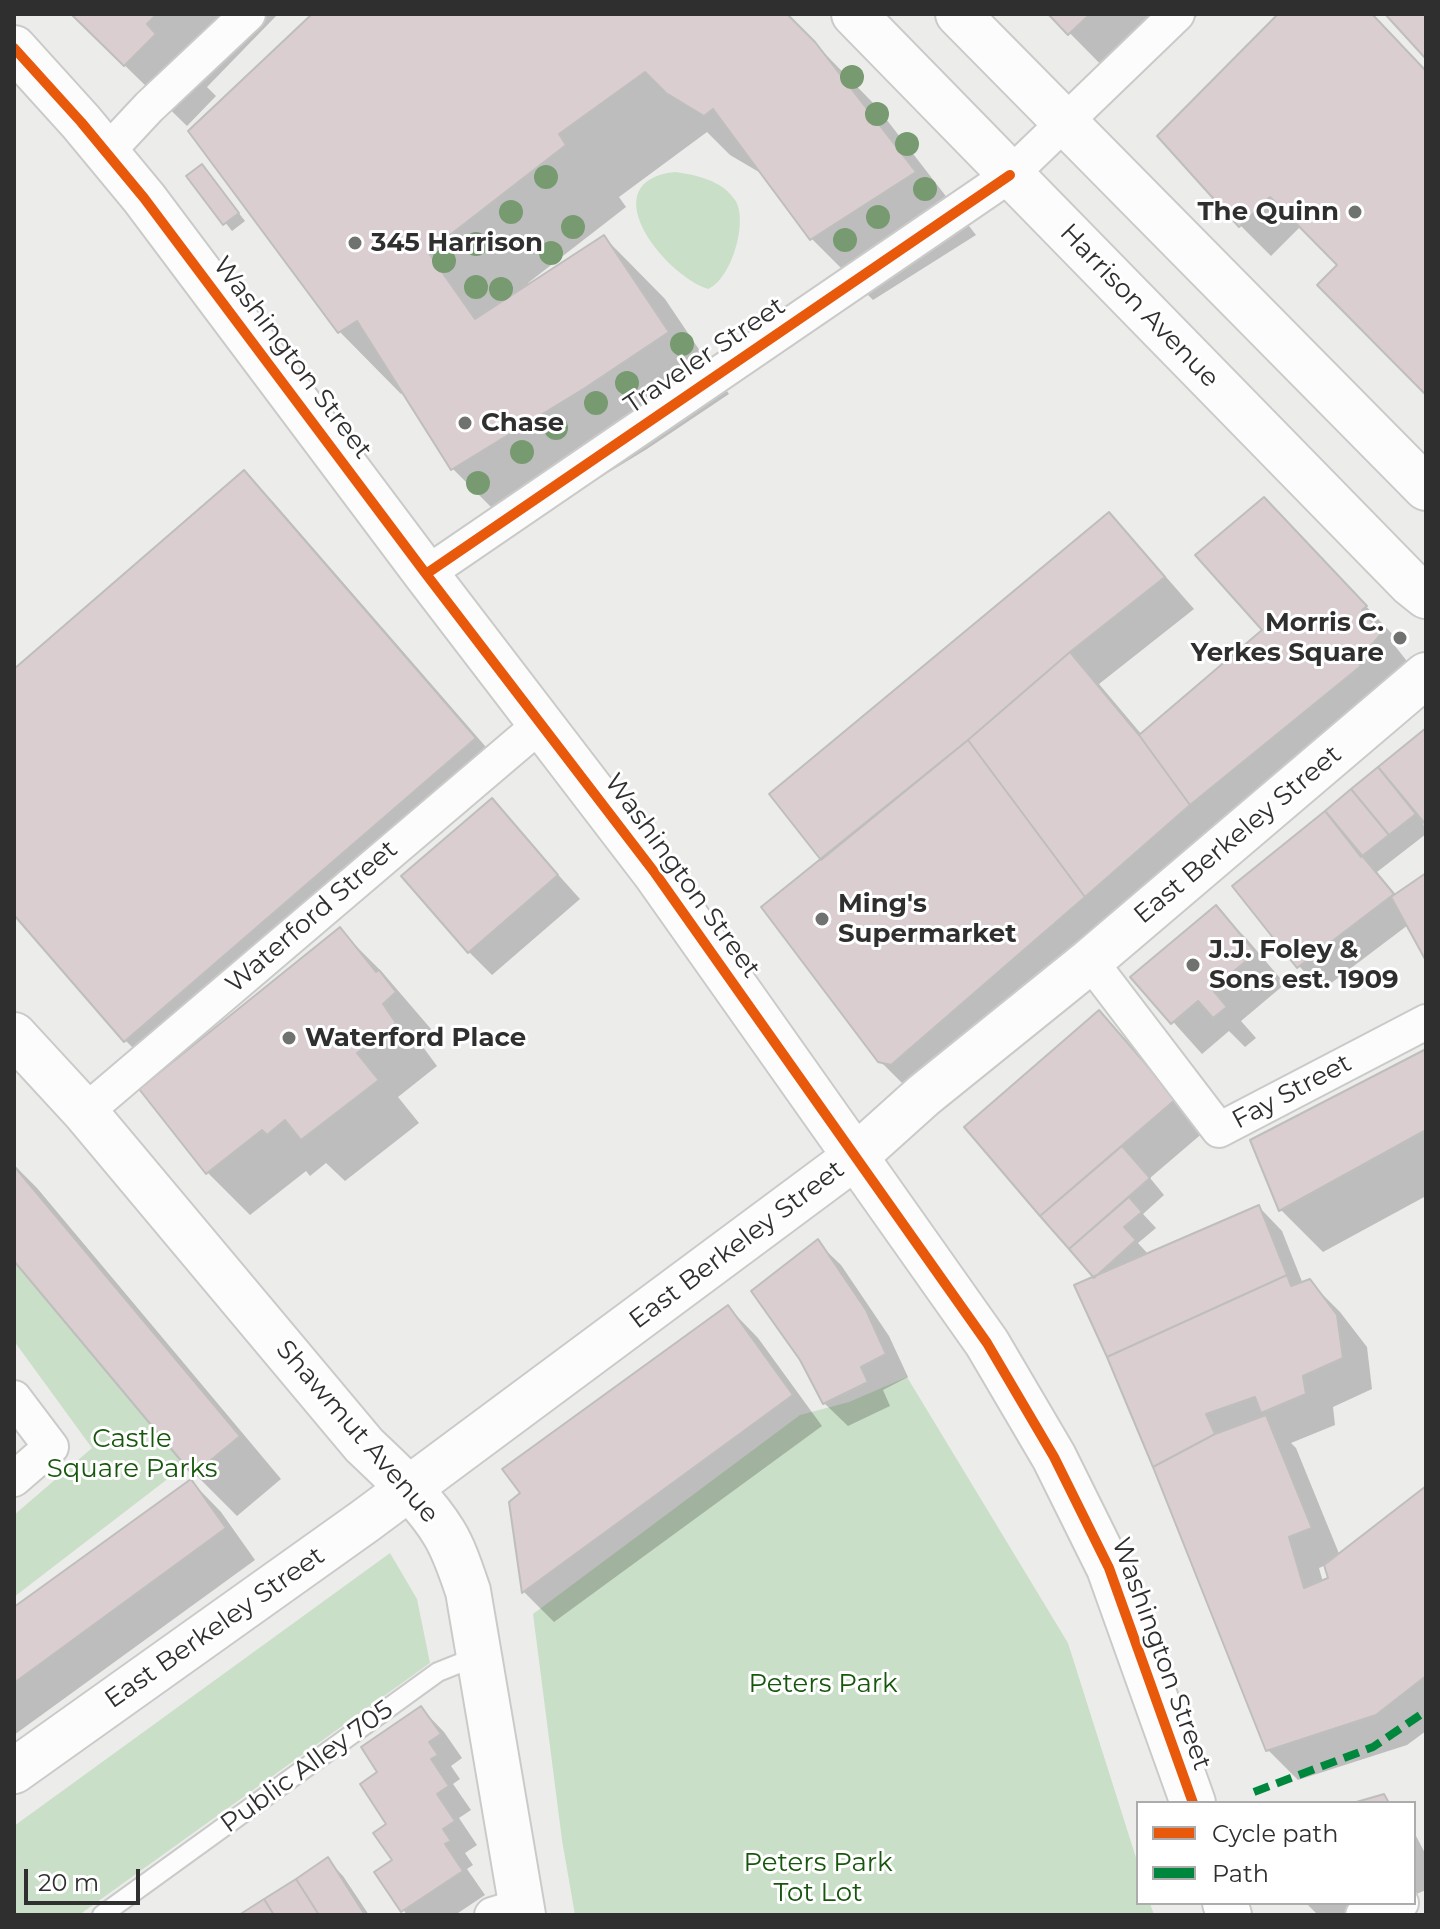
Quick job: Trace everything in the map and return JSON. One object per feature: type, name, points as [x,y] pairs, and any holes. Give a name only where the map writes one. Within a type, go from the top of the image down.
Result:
[{"type":"main road","name":"Harrison Avenue","points":[[854,14],[1400,573],[1426,596]]},
{"type":"main road","points":[[958,14],[1426,488]]},
{"type":"main road","name":"Washington Street","points":[[14,48],[107,152],[655,873],[993,1352],[1082,1511],[1117,1588],[1192,1801]]},
{"type":"main road","name":"East Berkeley Street","points":[[14,1771],[408,1490],[855,1157],[924,1095],[1090,961],[1426,675]]},
{"type":"main road","name":"Shawmut Avenue","points":[[16,1042],[85,1112],[364,1445],[442,1531],[468,1591],[512,1912]]},
{"type":"street","points":[[107,152],[149,107],[248,14]]},
{"type":"street","name":"Traveler Street","points":[[426,574],[1010,175],[1177,14]]},
{"type":"street","name":"Waterford Street","points":[[85,1112],[541,724]]},
{"type":"street","name":"Fay Street","points":[[1090,961],[1219,1130],[1426,1022]]},
{"type":"street","points":[[14,1398],[51,1447],[14,1479]]},
{"type":"street","points":[[1363,1915],[1395,1905]]},
{"type":"lane","name":"Public Alley 705","points":[[102,1915],[438,1672],[478,1656]]},
{"type":"green space","points":[[675,172],[716,183],[730,193],[739,209],[739,235],[730,262],[724,274],[708,289],[671,265],[655,247],[643,228],[637,209],[639,192],[651,179]]},
{"type":"green space","name":"Castle Square Parks","points":[[14,1250],[191,1461],[14,1597],[14,1515],[92,1448],[14,1341]]},
{"type":"green space","name":"Peters Park","points":[[907,1377],[1068,1643],[1136,1858],[1136,1905],[1151,1905],[1154,1915],[575,1915],[562,1840],[533,1614],[800,1415],[849,1402]]},
{"type":"green space","points":[[390,1553],[417,1599],[430,1663],[79,1915],[14,1915],[14,1826]]},
{"type":"building","points":[[71,14],[157,14],[147,24],[156,34],[124,66]]},
{"type":"building","name":"345 Harrison","points":[[312,14],[787,14],[815,42],[916,172],[810,240],[713,109],[704,116],[666,93],[645,72],[559,134],[566,145],[428,252],[475,319],[604,235],[669,332],[451,470],[357,321],[338,333],[188,131]]},
{"type":"building","points":[[1048,14],[1090,14],[1068,35]]},
{"type":"building","name":"The Quinn","points":[[1278,14],[1372,14],[1426,71],[1426,395],[1317,285],[1337,265],[1270,197],[1239,227],[1157,136]]},
{"type":"building","points":[[1385,14],[1426,14],[1426,59]]},
{"type":"building","points":[[202,164],[239,213],[223,225],[186,176]]},
{"type":"building","points":[[244,470],[476,738],[124,1042],[14,915],[14,669]]},
{"type":"building","points":[[1264,497],[1367,606],[1362,610],[1381,634],[1358,661],[1361,666],[1190,805],[1139,735],[1262,630],[1195,555]]},
{"type":"building","points":[[1109,512],[1165,577],[1070,652],[821,860],[769,794]]},
{"type":"building","points":[[1070,652],[1139,735],[1190,805],[1085,897],[968,740]]},
{"type":"building","points":[[1426,728],[1426,825],[1378,767]]},
{"type":"building","points":[[968,740],[1085,897],[891,1065],[878,1062],[761,907]]},
{"type":"building","points":[[1378,767],[1416,814],[1389,835],[1351,789]]},
{"type":"building","points":[[1351,789],[1389,835],[1361,857],[1325,811]]},
{"type":"building","points":[[492,798],[558,875],[468,953],[401,876]]},
{"type":"building","points":[[1325,811],[1394,894],[1297,968],[1232,886]]},
{"type":"building","points":[[1426,873],[1426,961],[1391,897]]},
{"type":"building","name":"J.J. Foley & Sons est. 1909","points":[[1216,905],[1256,953],[1212,989],[1227,1007],[1213,1018],[1198,1001],[1171,1024],[1130,977]]},
{"type":"building","name":"Waterford Place","points":[[340,927],[396,992],[383,1004],[396,1023],[357,1053],[379,1080],[301,1140],[285,1120],[267,1135],[262,1130],[206,1174],[139,1089]]},
{"type":"building","points":[[1099,1010],[1176,1099],[1040,1216],[964,1127]]},
{"type":"building","points":[[1426,1049],[1426,1130],[1279,1211],[1250,1140]]},
{"type":"building","points":[[1122,1146],[1150,1178],[1069,1249],[1040,1216]]},
{"type":"building","points":[[14,1166],[240,1436],[193,1475],[14,1261]]},
{"type":"building","points":[[1129,1197],[1142,1212],[1124,1227],[1136,1240],[1094,1278],[1069,1249]]},
{"type":"building","points":[[1259,1205],[1287,1275],[1107,1357],[1074,1285]]},
{"type":"building","points":[[818,1239],[866,1310],[886,1354],[861,1367],[868,1382],[823,1404],[800,1360],[751,1291]]},
{"type":"building","points":[[1287,1275],[1291,1286],[1310,1279],[1337,1315],[1343,1358],[1303,1376],[1306,1394],[1261,1413],[1255,1397],[1206,1414],[1215,1434],[1153,1467],[1107,1357]]},
{"type":"building","points":[[728,1305],[793,1395],[522,1593],[509,1502],[520,1493],[502,1469]]},
{"type":"building","points":[[1266,1415],[1312,1528],[1289,1537],[1304,1588],[1328,1578],[1324,1565],[1426,1486],[1426,1676],[1376,1715],[1266,1751],[1153,1467],[1215,1434]]},
{"type":"building","points":[[191,1479],[226,1528],[14,1683],[14,1607]]},
{"type":"building","points":[[421,1706],[441,1734],[429,1742],[438,1755],[431,1759],[449,1786],[437,1794],[455,1821],[443,1829],[451,1841],[445,1844],[463,1871],[401,1912],[374,1872],[392,1860],[373,1833],[386,1824],[360,1784],[377,1772],[361,1747]]},
{"type":"building","points":[[1384,1794],[1388,1801],[1360,1801]]},
{"type":"building","points":[[328,1857],[365,1915],[319,1915],[296,1879]]},
{"type":"building","points":[[296,1879],[319,1915],[274,1915],[264,1899]]},
{"type":"building","points":[[264,1899],[274,1915],[239,1915]]},
{"type":"marked path","points":[[1254,1792],[1373,1747],[1426,1711]]},
{"type":"cycle path","points":[[14,48],[144,198],[655,873],[987,1343],[1054,1457],[1109,1568],[1192,1801]]},
{"type":"cycle path","points":[[426,574],[1010,175]]},
{"type":"place","name":"The Quinn","points":[[1355,212]]},
{"type":"place","name":"345 Harrison","points":[[355,243]]},
{"type":"place","name":"Chase","points":[[465,423]]},
{"type":"place","name":"Morris C. Yerkes Square","points":[[1400,638]]},
{"type":"place","name":"Ming's Supermarket","points":[[822,919]]},
{"type":"place","name":"J.J. Foley & Sons est. 1909","points":[[1193,965]]},
{"type":"place","name":"Waterford Place","points":[[289,1038]]},
{"type":"park label","name":"Peters Park Tot Lot","points":[[818,1878]]}]
